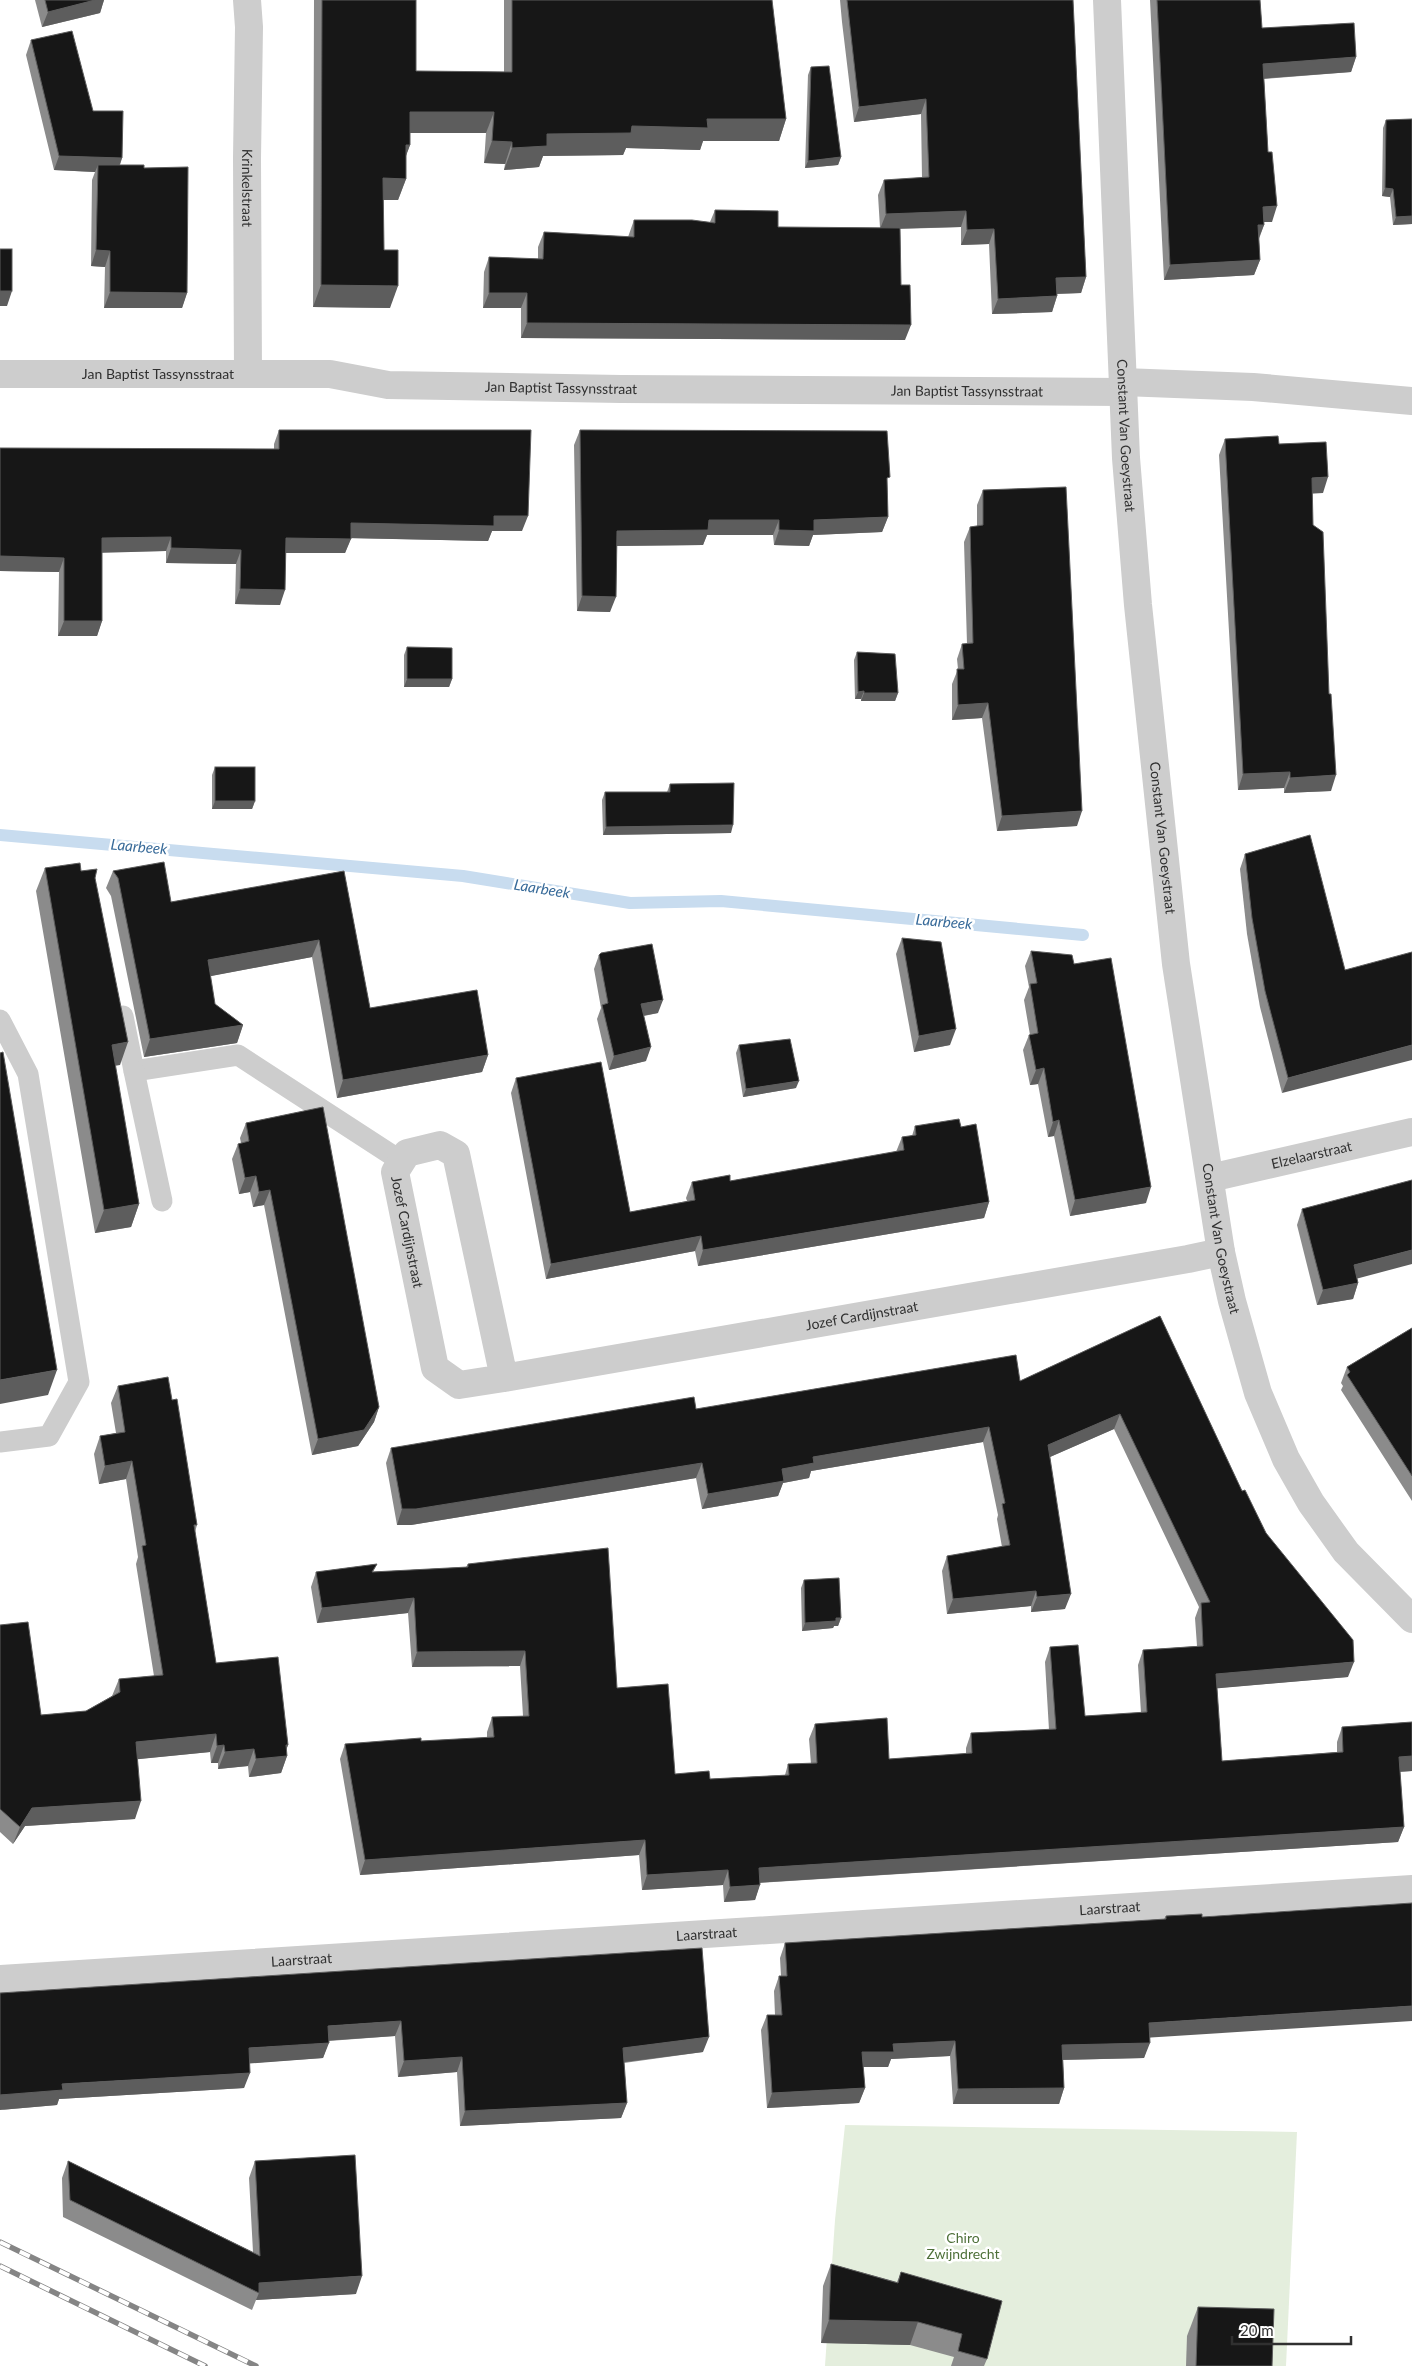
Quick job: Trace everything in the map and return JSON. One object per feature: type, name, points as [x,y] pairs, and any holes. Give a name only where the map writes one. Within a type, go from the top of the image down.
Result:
[{"type":"street","name":"Krinkelstraat","points":[[247,0],[249,26],[247,158],[248,374]]},
{"type":"street","name":"Constant Van Goeystraat","points":[[1107,0],[1126,458],[1138,604],[1176,964],[1221,1252],[1232,1301],[1258,1393],[1286,1459],[1311,1503],[1346,1552],[1412,1620]]},
{"type":"street","name":"Jan Baptist Tassynsstraat","points":[[0,374],[330,374],[388,385],[485,387],[1252,387],[1412,401]]},
{"type":"street","name":"Elzelaarstraat","points":[[1210,1178],[1412,1132]]},
{"type":"street","name":"Jozef Cardijnstraat","points":[[504,1378],[456,1154],[440,1145],[407,1152],[395,1172],[435,1368],[459,1385],[504,1378],[1188,1260],[1221,1252]]},
{"type":"street","name":"Laarstraat","points":[[0,1979],[1412,1889]]},
{"type":"lane","points":[[118,994],[162,1201]]},
{"type":"lane","points":[[0,1020],[28,1074],[79,1382],[49,1436],[0,1442]]},
{"type":"lane","points":[[134,1071],[238,1055],[401,1161]]},
{"type":"green space","name":"Chiro Zwijndrecht","points":[[845,2125],[1297,2132],[1286,2366],[825,2366],[835,2220]]},
{"type":"building","points":[[45,0],[95,0],[48,12]]},
{"type":"building","points":[[322,0],[416,0],[416,71],[512,72],[512,0],[772,0],[786,119],[707,119],[708,128],[632,126],[631,133],[547,134],[547,146],[512,148],[512,142],[492,141],[494,112],[410,112],[410,145],[406,145],[406,179],[383,178],[384,250],[398,250],[398,286],[321,285]]},
{"type":"building","points":[[847,0],[1073,0],[1086,277],[1056,278],[1057,296],[998,299],[994,229],[967,230],[966,211],[886,214],[884,180],[929,177],[926,99],[859,107]]},
{"type":"building","points":[[1157,0],[1260,0],[1262,28],[1354,23],[1356,57],[1263,64],[1268,152],[1272,152],[1277,206],[1263,207],[1264,225],[1258,225],[1260,260],[1170,265]]},
{"type":"building","points":[[72,31],[93,111],[123,111],[122,158],[59,156],[31,40]]},
{"type":"building","points":[[829,66],[841,157],[808,161],[811,67]]},
{"type":"building","points":[[1412,119],[1412,216],[1396,217],[1393,189],[1385,188],[1386,120]]},
{"type":"building","points":[[98,165],[144,165],[144,168],[188,167],[187,293],[110,292],[110,251],[96,250]]},
{"type":"building","points":[[715,210],[778,211],[778,227],[900,228],[901,285],[910,285],[911,325],[527,323],[527,293],[489,293],[489,257],[543,259],[544,232],[634,237],[634,220],[692,220],[715,223]]},
{"type":"building","points":[[0,249],[12,249],[12,291],[0,291]]},
{"type":"building","points":[[279,430],[531,430],[528,516],[494,516],[494,526],[351,523],[351,539],[286,538],[285,590],[240,589],[241,550],[171,548],[171,537],[102,538],[102,621],[64,621],[64,558],[0,556],[0,448],[279,449]]},
{"type":"building","points":[[580,430],[887,431],[890,477],[887,478],[888,517],[814,520],[814,531],[779,530],[779,520],[709,520],[708,530],[617,531],[616,597],[582,596]]},
{"type":"building","points":[[1278,436],[1279,444],[1326,442],[1328,477],[1312,478],[1313,525],[1323,532],[1329,694],[1331,694],[1336,775],[1290,778],[1290,772],[1243,774],[1225,439]]},
{"type":"building","points":[[1066,487],[1082,811],[1002,816],[988,703],[958,705],[957,669],[964,669],[962,644],[973,643],[970,527],[983,525],[983,490]]},
{"type":"building","points":[[407,647],[452,648],[452,679],[407,679]]},
{"type":"building","points":[[857,652],[895,654],[898,693],[858,692]]},
{"type":"building","points":[[215,767],[255,767],[255,801],[215,801]]},
{"type":"building","points":[[734,783],[733,825],[606,827],[605,792],[670,792],[670,784]]},
{"type":"building","points":[[1310,835],[1345,970],[1412,952],[1412,1045],[1288,1078],[1265,991],[1252,918],[1245,854]]},
{"type":"building","points":[[164,862],[171,902],[344,871],[370,1008],[477,990],[488,1055],[343,1080],[319,940],[208,960],[215,1004],[243,1025],[150,1039],[118,878],[113,871]]},
{"type":"building","points":[[80,863],[81,871],[97,869],[95,878],[128,1042],[112,1045],[139,1204],[104,1210],[45,868]]},
{"type":"building","points":[[902,938],[941,942],[956,1029],[919,1036]]},
{"type":"building","points":[[652,944],[663,1000],[641,1004],[651,1047],[614,1056],[602,1005],[608,1003],[599,955],[601,953]]},
{"type":"building","points":[[1031,951],[1072,955],[1074,964],[1111,958],[1151,1187],[1075,1200],[1059,1120],[1053,1122],[1044,1068],[1036,1070],[1029,1035],[1038,1033],[1030,984],[1037,983]]},
{"type":"building","points":[[790,1039],[799,1081],[746,1089],[739,1045]]},
{"type":"building","points":[[3,1052],[57,1370],[0,1380],[0,1053]]},
{"type":"building","points":[[601,1062],[630,1212],[695,1200],[692,1182],[730,1175],[730,1181],[904,1150],[902,1137],[916,1135],[915,1126],[959,1119],[961,1127],[976,1124],[989,1202],[703,1250],[701,1236],[551,1264],[516,1078]]},
{"type":"building","points":[[323,1107],[379,1407],[364,1430],[318,1439],[270,1190],[259,1192],[256,1176],[245,1178],[238,1144],[249,1141],[246,1123]]},
{"type":"building","points":[[1412,1180],[1412,1250],[1354,1265],[1358,1283],[1323,1290],[1302,1209]]},
{"type":"building","points":[[1160,1316],[1242,1491],[1245,1490],[1266,1533],[1353,1640],[1354,1662],[1216,1674],[1222,1761],[1343,1752],[1342,1727],[1412,1722],[1412,1756],[1399,1757],[1404,1827],[759,1868],[760,1885],[730,1887],[728,1870],[647,1875],[645,1840],[365,1860],[345,1744],[421,1738],[421,1741],[494,1737],[492,1717],[529,1716],[525,1651],[417,1652],[414,1598],[322,1608],[316,1572],[377,1564],[372,1572],[468,1567],[468,1564],[608,1548],[617,1688],[668,1684],[675,1774],[709,1771],[710,1779],[789,1775],[788,1764],[817,1763],[815,1724],[887,1718],[889,1759],[972,1753],[971,1733],[1056,1729],[1050,1647],[1078,1645],[1085,1716],[1147,1712],[1143,1650],[1203,1646],[1201,1603],[1210,1602],[1120,1414],[1048,1445],[1071,1594],[1037,1597],[1036,1591],[953,1599],[947,1556],[1010,1545],[1002,1504],[1005,1503],[989,1427],[813,1457],[814,1463],[782,1469],[784,1481],[708,1494],[702,1463],[416,1509],[402,1509],[391,1448],[694,1397],[696,1409],[1016,1355],[1020,1381]]},
{"type":"building","points":[[1412,1328],[1412,1476],[1347,1375],[1350,1372],[1347,1367]]},
{"type":"building","points":[[168,1377],[172,1400],[177,1399],[197,1525],[194,1525],[216,1663],[278,1657],[288,1745],[286,1745],[287,1756],[256,1759],[254,1749],[225,1752],[224,1745],[217,1746],[216,1734],[136,1742],[141,1801],[32,1808],[20,1827],[0,1809],[0,1625],[28,1622],[41,1715],[86,1711],[120,1692],[119,1679],[163,1675],[142,1546],[146,1545],[132,1461],[105,1466],[100,1436],[125,1432],[118,1386]]},
{"type":"building","points":[[839,1578],[841,1618],[836,1618],[836,1621],[805,1623],[804,1580]]},
{"type":"building","points":[[1412,1903],[1412,2006],[1149,2023],[1150,2043],[1062,2045],[1064,2088],[958,2089],[955,2041],[893,2044],[894,2052],[862,2052],[865,2088],[772,2093],[767,2015],[782,2015],[779,1976],[787,1976],[785,1943],[1166,1919],[1166,1916],[1202,1914],[1202,1917]]},
{"type":"building","points":[[702,1948],[709,2037],[623,2048],[627,2103],[465,2111],[462,2057],[404,2061],[401,2021],[328,2026],[329,2043],[249,2048],[250,2073],[62,2084],[63,2090],[0,2095],[0,1993]]},
{"type":"building","points":[[355,2155],[362,2276],[259,2283],[259,2293],[70,2200],[68,2161],[260,2256],[255,2161]]},
{"type":"building","points":[[831,2264],[898,2283],[901,2272],[1002,2301],[987,2359],[958,2351],[962,2334],[918,2322],[829,2320]]},
{"type":"building","points":[[1198,2307],[1274,2309],[1272,2366],[1196,2366]]},
{"type":"waterway","name":"Laarbeek","points":[[0,835],[463,876],[630,903],[721,901],[1083,935]]},
{"type":"railway","points":[[0,2242],[256,2366]]},
{"type":"railway","points":[[0,2266],[205,2366]]}]
